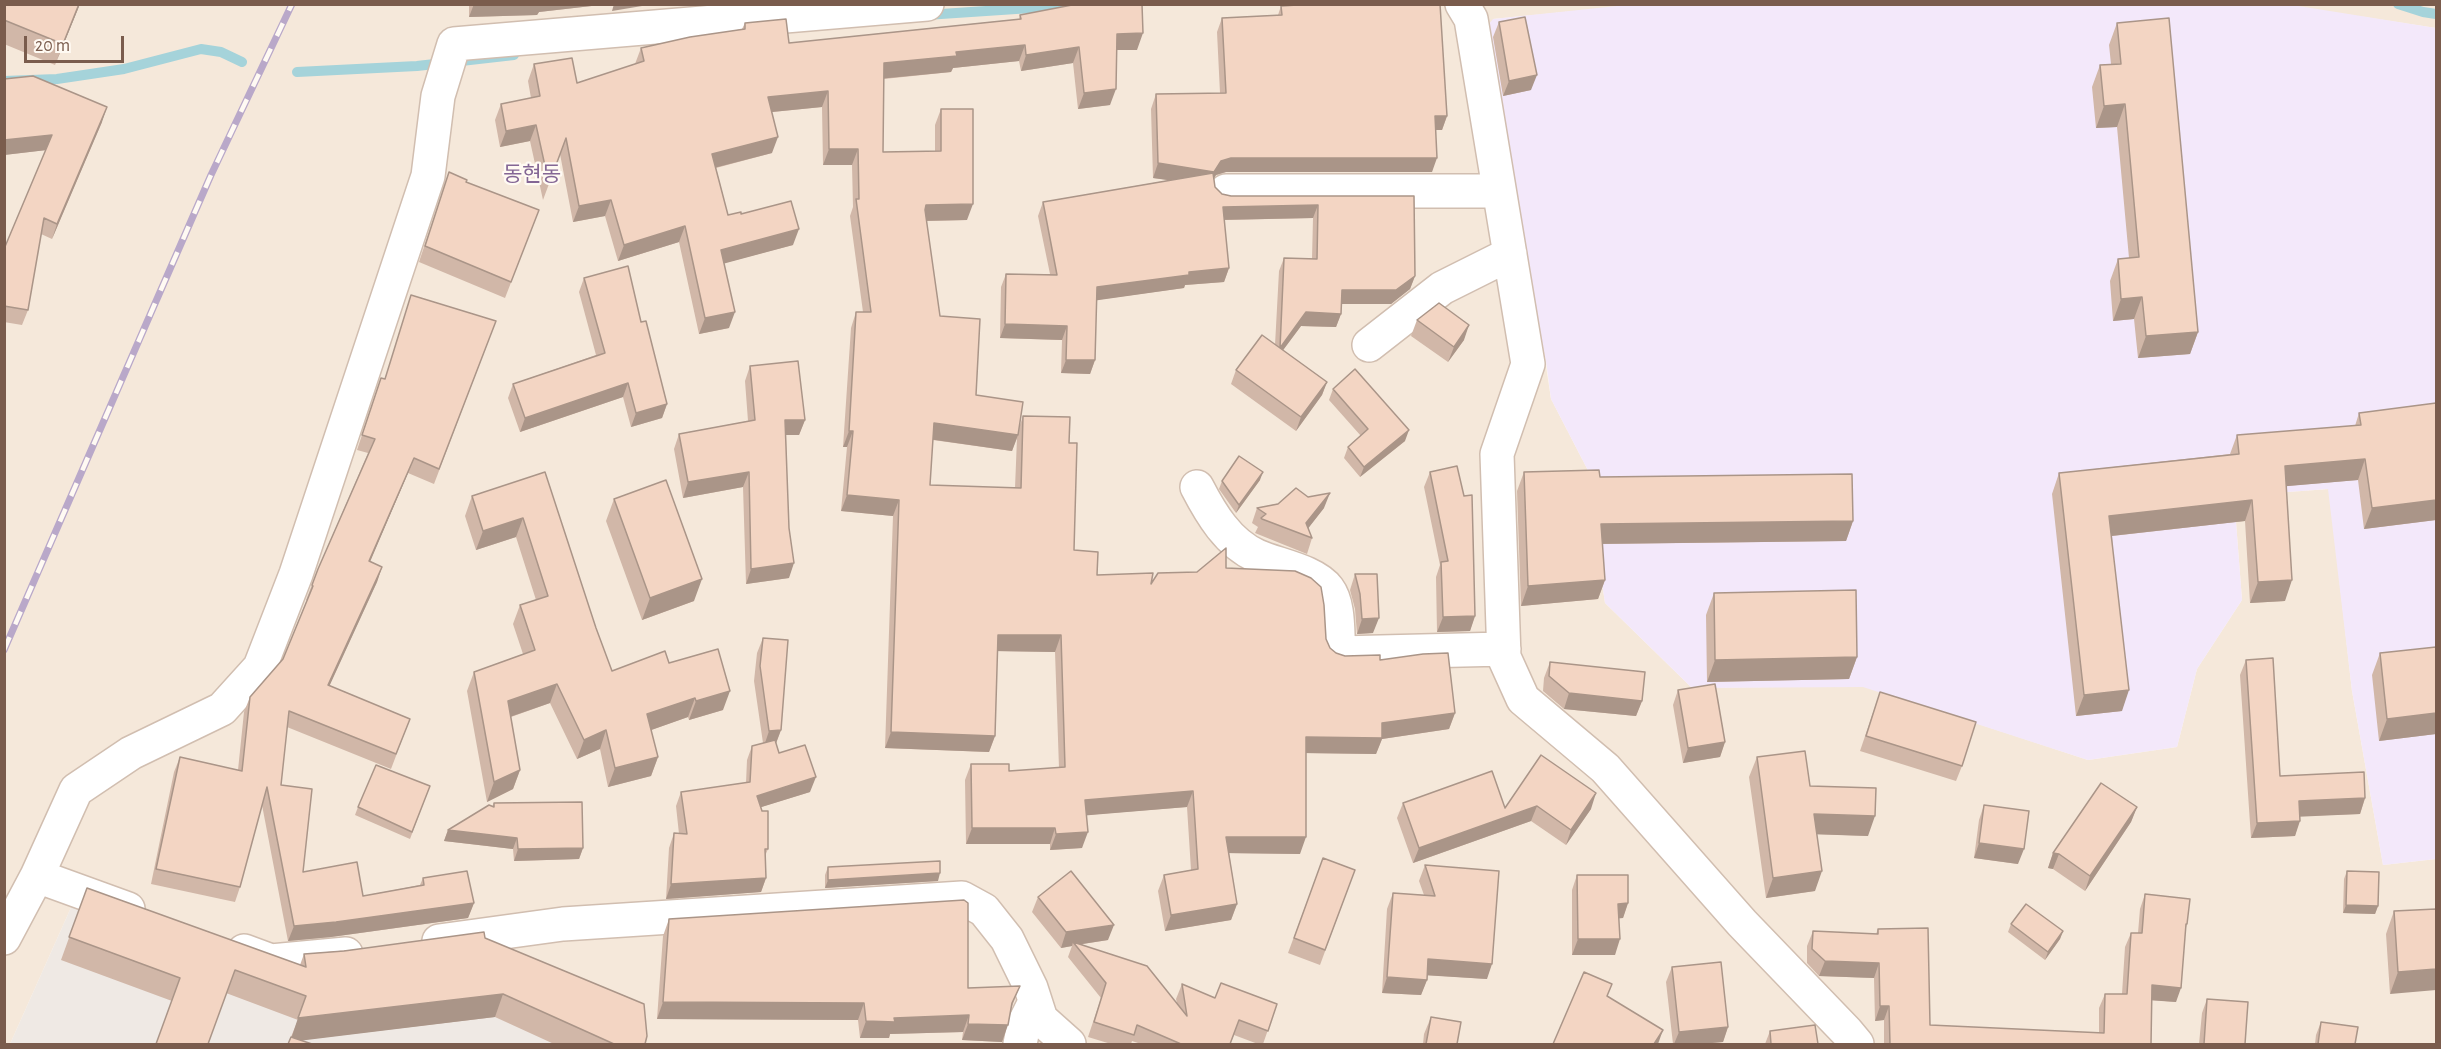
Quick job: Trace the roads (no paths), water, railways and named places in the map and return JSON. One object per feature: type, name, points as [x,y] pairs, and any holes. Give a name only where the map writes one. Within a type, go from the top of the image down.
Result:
[{"type":"street","points":[[4,938],[37,876],[76,790],[131,753],[222,709],[260,667],[296,574],[327,484],[428,176],[438,96],[454,44],[927,4]]},
{"type":"street","points":[[1466,12],[1528,364],[1497,454],[1504,657],[1523,699],[1605,768],[1742,923],[1857,1044]]},
{"type":"street","points":[[1226,191],[1499,191]]},
{"type":"street","points":[[1369,345],[1442,288],[1510,254]]},
{"type":"street","points":[[1197,488],[1213,517],[1235,542],[1256,556],[1312,577],[1327,587],[1334,600],[1339,653],[1504,649]]},
{"type":"street","points":[[37,876],[160,920]]},
{"type":"street","points":[[413,945],[563,924],[962,898],[984,910],[1007,939],[1031,988],[1041,1019],[1069,1044]]},
{"type":"street","points":[[216,941],[272,961],[379,950]]},
{"type":"street","points":[[1020,1044],[1024,1024],[1035,1002]]},
{"type":"waterway","points":[[926,15],[1091,4]]},
{"type":"waterway","points":[[2398,4],[2436,14]]},
{"type":"waterway","points":[[4,81],[57,79],[124,69],[201,49],[221,52],[242,62]]},
{"type":"waterway","points":[[297,72],[417,66],[514,55]]},
{"type":"railway","points":[[4,650],[211,175],[292,4]]},
{"type":"district","name":"동현동","points":[[532,175]]}]
